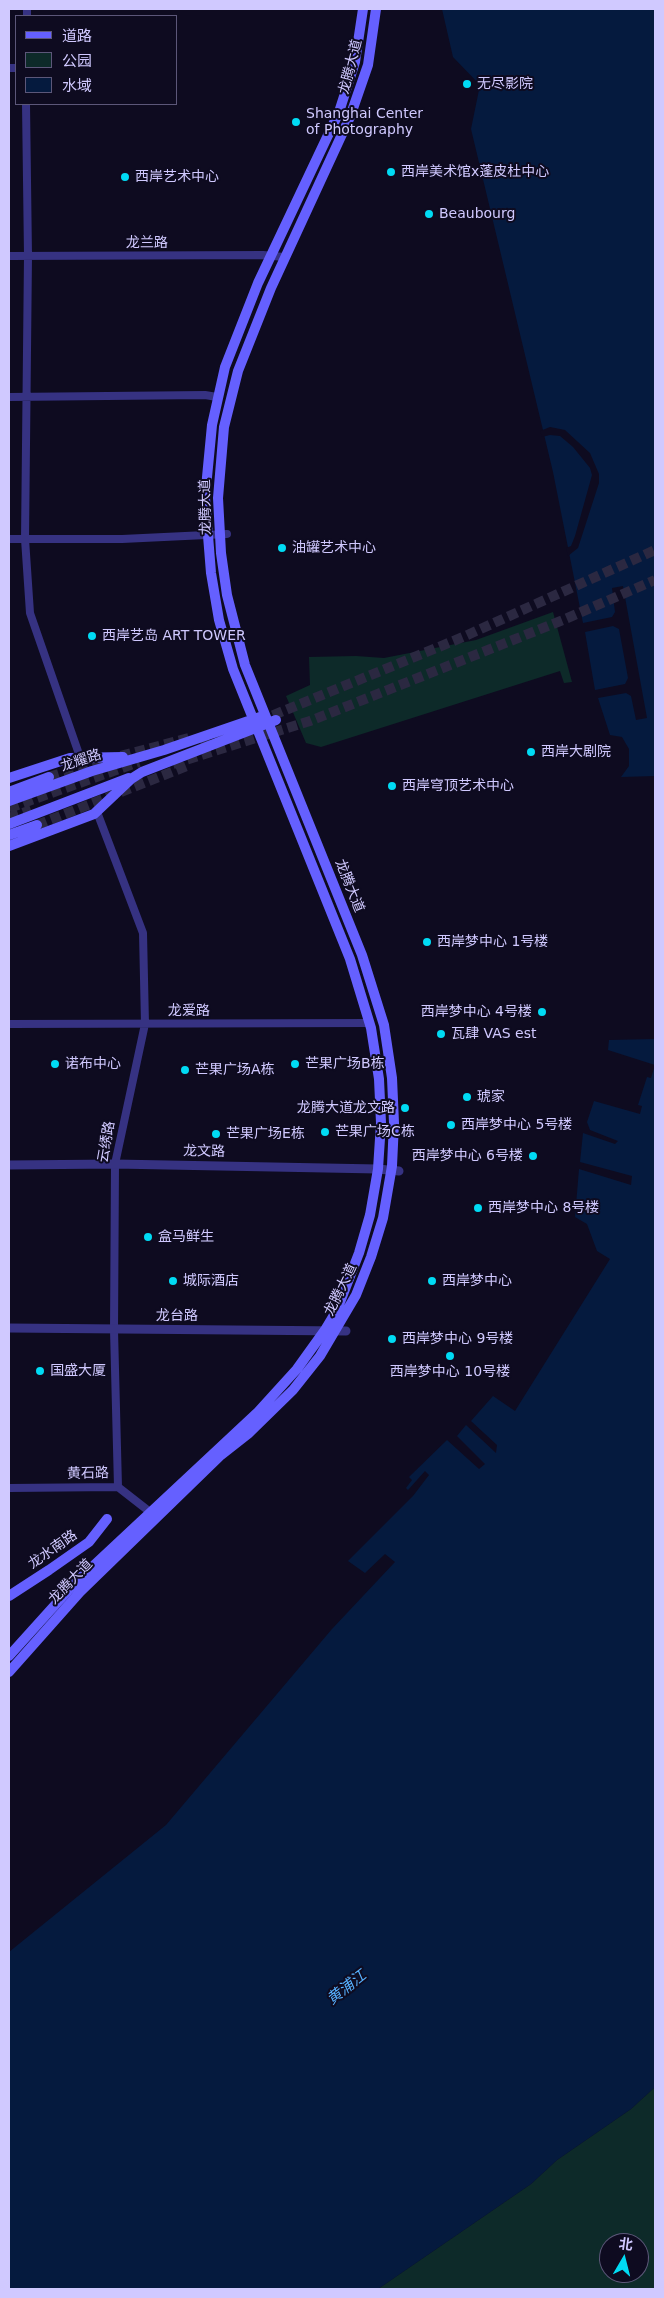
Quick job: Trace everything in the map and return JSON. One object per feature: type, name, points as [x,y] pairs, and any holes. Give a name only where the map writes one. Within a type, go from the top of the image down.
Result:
[{"type":"main road","name":"龙腾大道","points":[[336,1330],[336,1310],[364,1239],[378,1169],[381,1103],[377,1062],[370,1023],[350,959],[233,669],[219,620],[211,573],[207,536],[206,468],[217,397],[244,317],[339,112],[355,62],[363,9]]},
{"type":"main road","name":"龙腾大道","points":[[9,1672],[80,1592],[154,1514],[270,1399],[336,1330],[356,1295],[371,1257],[395,1171],[392,1078],[388,1042],[362,955],[270,719],[245,665],[232,617],[224,572],[224,534],[219,468],[228,408],[246,346],[284,257],[350,117],[368,65],[376,9]]},
{"type":"main road","name":"龙耀路","points":[[9,801],[92,771],[270,719]]},
{"type":"main road","name":"龙耀路","points":[[9,824],[99,791],[255,724]]},
{"type":"main road","name":"龙耀路","points":[[9,778],[54,762],[80,757],[118,758],[164,750]]},
{"type":"main road","name":"龙耀路","points":[[9,846],[80,821],[96,812],[131,779],[142,772]]},
{"type":"main road","points":[[9,792],[49,777]]},
{"type":"main road","points":[[9,835],[37,825]]},
{"type":"main road","name":"龙腾大道","points":[[9,1656],[73,1585],[154,1514]]},
{"type":"main road","name":"龙水南路","points":[[9,1596],[89,1542],[107,1520]]},
{"type":"street","points":[[26,105],[28,256],[25,539],[30,613],[80,757]]},
{"type":"street","name":"龙兰路","points":[[9,256],[284,257]]},
{"type":"street","points":[[9,397],[205,395],[217,397]]},
{"type":"street","points":[[9,539],[207,536],[224,534]]},
{"type":"street","name":"云绣路","points":[[96,812],[143,933],[145,1024],[115,1164],[114,1330],[118,1487]]},
{"type":"street","name":"龙爱路","points":[[9,1024],[370,1023]]},
{"type":"street","name":"龙文路","points":[[9,1165],[115,1164],[378,1169],[395,1171]]},
{"type":"street","name":"龙台路","points":[[9,1328],[336,1330]]},
{"type":"street","name":"黄石路","points":[[9,1488],[118,1487],[154,1514]]},
{"type":"green space","points":[[553,612],[572,682],[564,683],[560,671],[321,747],[306,743],[286,696],[310,685],[309,657],[356,656],[384,658],[476,640]]},
{"type":"green space","points":[[655,2087],[655,2289],[378,2289],[531,2184],[557,2160],[631,2109]]},
{"type":"water","points":[[442,9],[655,9],[655,776],[621,777],[629,766],[629,749],[622,737],[610,735],[598,698],[626,693],[631,696],[636,720],[647,718],[623,586],[612,588],[615,612],[612,617],[583,623],[553,472],[471,129],[480,85],[453,57]]},
{"type":"water","points":[[613,626],[619,629],[628,678],[625,684],[595,690],[585,632]]},
{"type":"water","points":[[655,1039],[655,1065],[608,1050],[609,1040]]},
{"type":"water","name":"黄浦江","points":[[655,1065],[655,2087],[631,2109],[557,2160],[531,2184],[378,2289],[9,2289],[9,1952],[166,1825],[332,1629],[395,1562],[385,1554],[365,1573],[348,1561],[413,1496],[429,1475],[425,1471],[408,1490],[406,1488],[412,1480],[409,1477],[447,1440],[479,1469],[485,1464],[457,1436],[466,1425],[496,1453],[497,1445],[471,1421],[493,1396],[515,1411],[610,1259],[597,1251],[587,1224],[575,1217],[579,1169],[631,1185],[632,1176],[580,1162],[583,1133],[615,1144],[618,1141],[590,1130],[587,1122],[594,1101],[640,1114],[642,1106],[638,1105],[647,1077],[651,1078]]},
{"type":"pier","points":[[550,427],[565,430],[590,453],[599,474],[599,483],[578,548],[568,556],[566,548],[571,546],[575,536],[592,475],[590,468],[573,447],[560,436],[550,435],[542,437],[540,431]]},
{"type":"tunnel","points":[[259,721],[463,637],[655,550]]},
{"type":"tunnel","points":[[173,764],[310,721],[563,620],[655,580]]},
{"type":"tunnel","points":[[200,742],[234,731]]},
{"type":"tunnel","points":[[49,777],[189,738]]},
{"type":"tunnel","points":[[9,808],[139,762]]},
{"type":"tunnel","points":[[37,825],[187,766]]},
{"type":"tunnel","points":[[9,818],[31,810]]},
{"type":"place","name":"无尽影院","points":[[467,84]]},
{"type":"place","name":"Shanghai Center of Photography","points":[[296,122]]},
{"type":"place","name":"西岸美术馆x蓬皮杜中心","points":[[391,172]]},
{"type":"place","name":"西岸艺术中心","points":[[125,177]]},
{"type":"place","name":"Beaubourg","points":[[429,214]]},
{"type":"place","name":"油罐艺术中心","points":[[282,548]]},
{"type":"place","name":"西岸艺岛 ART TOWER","points":[[92,636]]},
{"type":"place","name":"西岸大剧院","points":[[531,752]]},
{"type":"place","name":"西岸穹顶艺术中心","points":[[392,786]]},
{"type":"place","name":"西岸梦中心 1号楼","points":[[427,942]]},
{"type":"place","name":"西岸梦中心 4号楼","points":[[542,1012]]},
{"type":"place","name":"瓦肆 VAS est","points":[[441,1034]]},
{"type":"place","name":"诺布中心","points":[[55,1064]]},
{"type":"place","name":"芒果广场B栋","points":[[295,1064]]},
{"type":"place","name":"芒果广场A栋","points":[[185,1070]]},
{"type":"place","name":"琥家","points":[[467,1097]]},
{"type":"place","name":"龙腾大道龙文路","points":[[405,1108]]},
{"type":"place","name":"西岸梦中心 5号楼","points":[[451,1125]]},
{"type":"place","name":"芒果广场C栋","points":[[325,1132]]},
{"type":"place","name":"芒果广场E栋","points":[[216,1134]]},
{"type":"place","name":"西岸梦中心 6号楼","points":[[533,1156]]},
{"type":"place","name":"西岸梦中心 8号楼","points":[[478,1208]]},
{"type":"place","name":"盒马鲜生","points":[[148,1237]]},
{"type":"place","name":"城际酒店","points":[[173,1281]]},
{"type":"place","name":"西岸梦中心","points":[[432,1281]]},
{"type":"place","name":"西岸梦中心 9号楼","points":[[392,1339]]},
{"type":"place","name":"西岸梦中心 10号楼","points":[[450,1356]]},
{"type":"place","name":"国盛大厦","points":[[40,1371]]}]
